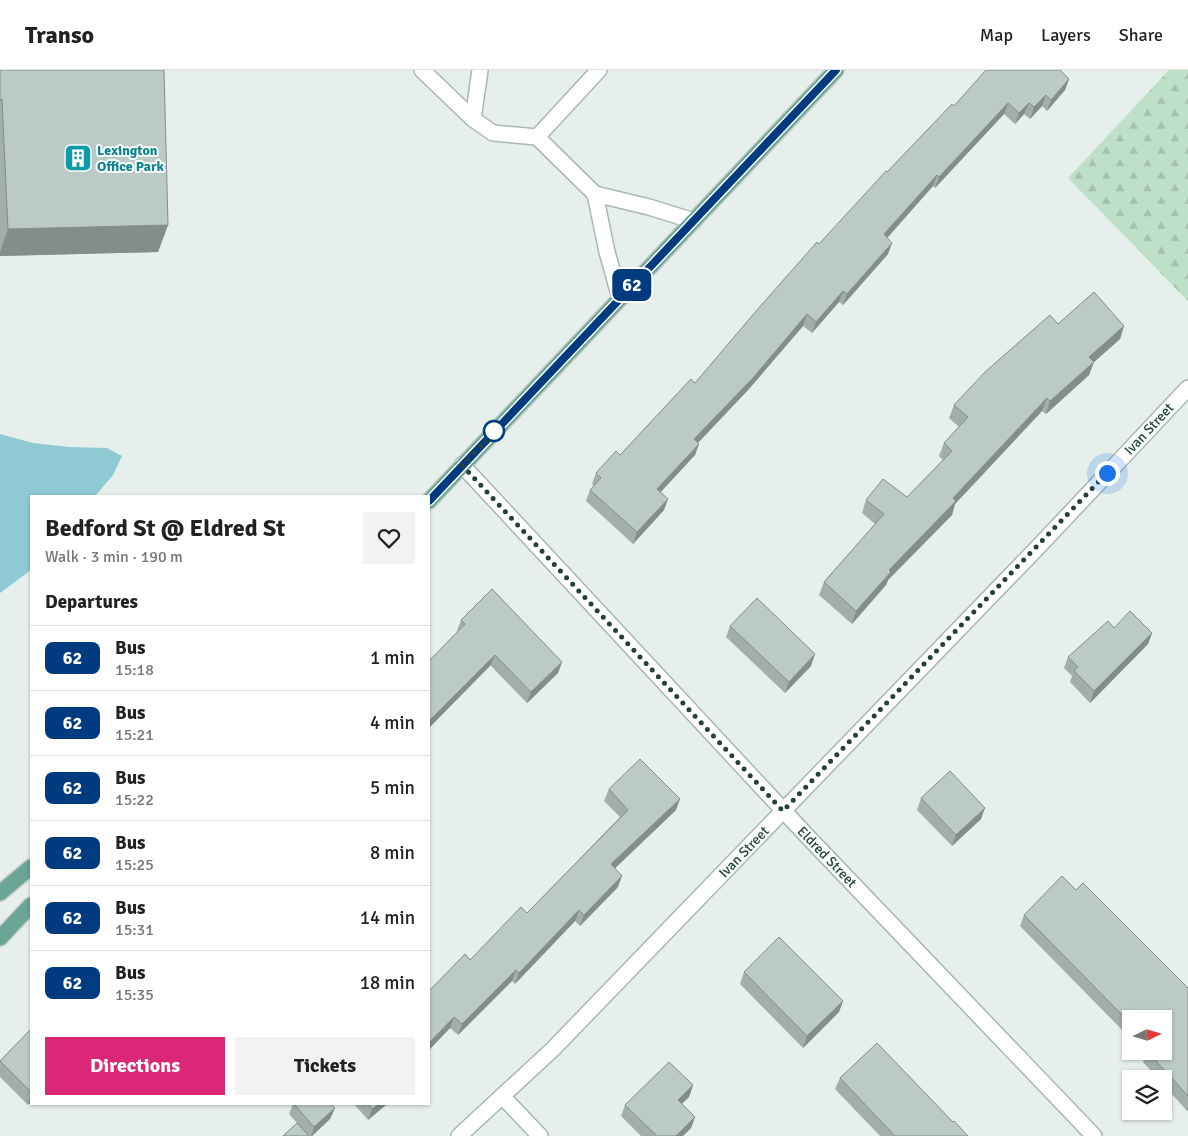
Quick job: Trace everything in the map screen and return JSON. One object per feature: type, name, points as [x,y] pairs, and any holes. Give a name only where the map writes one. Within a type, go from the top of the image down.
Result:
[{"type":"main road","points":[[430,500],[836,70]]},
{"type":"main road","points":[[0,893],[30,868]]},
{"type":"main road","points":[[0,938],[30,906]]},
{"type":"street","points":[[422,70],[473,119],[493,133],[538,137],[595,194],[649,206],[694,221]]},
{"type":"street","points":[[473,119],[480,70]]},
{"type":"street","points":[[538,137],[599,70]]},
{"type":"street","points":[[595,194],[607,252],[620,298]]},
{"type":"street","name":"Ivan Street","points":[[459,1136],[554,1049],[1033,552],[1188,388]]},
{"type":"street","name":"Eldred Street","points":[[462,465],[783,811],[1094,1136]]},
{"type":"street","points":[[502,1096],[540,1136]]},
{"type":"green space","points":[[1169,70],[1188,70],[1188,301],[1068,178]]},
{"type":"water","points":[[0,434],[33,443],[69,447],[107,448],[122,456],[113,475],[96,495],[30,495],[30,571],[0,593]]},
{"type":"building","name":"Lexington Office Park","points":[[0,70],[164,70],[168,225],[8,229],[2,99],[0,100]]},
{"type":"building","points":[[986,70],[1060,70],[1069,79],[1051,100],[1046,95],[1034,107],[1029,103],[1019,113],[1008,103],[939,177],[937,175],[884,234],[892,243],[847,294],[843,291],[816,322],[807,314],[752,379],[694,439],[699,444],[657,489],[668,499],[637,532],[590,490],[601,478],[596,473],[616,451],[620,455],[691,379],[695,383],[817,242],[819,244],[886,171],[952,104],[954,106]]},
{"type":"building","points":[[1094,292],[1124,326],[1089,357],[1094,362],[1050,401],[1047,398],[953,498],[956,501],[889,570],[891,572],[856,611],[824,582],[884,514],[866,500],[883,479],[907,497],[952,451],[944,443],[968,417],[954,405],[986,371],[1050,315],[1058,324]]},
{"type":"building","points":[[492,589],[562,662],[531,692],[495,655],[430,720],[430,660],[465,624],[461,620]]},
{"type":"building","points":[[757,598],[815,654],[789,682],[730,626]]},
{"type":"building","points":[[1130,611],[1152,633],[1094,691],[1074,671],[1078,667],[1068,657],[1108,621],[1114,628]]},
{"type":"building","points":[[640,759],[680,799],[611,864],[622,876],[584,915],[579,910],[519,973],[516,970],[462,1024],[454,1017],[430,1042],[430,990],[465,954],[470,960],[521,907],[527,913],[628,810],[609,789]]},
{"type":"building","points":[[950,771],[985,808],[956,835],[921,798]]},
{"type":"building","points":[[1062,876],[1076,890],[1083,883],[1188,988],[1188,1096],[1172,1078],[1172,1070],[1164,1070],[1155,1060],[1172,1060],[1172,1010],[1122,1010],[1122,1015],[1024,915]]},
{"type":"building","points":[[779,937],[843,1001],[807,1036],[744,972]]},
{"type":"building","points":[[30,1030],[30,1091],[0,1061]]},
{"type":"building","points":[[877,1043],[968,1136],[895,1136],[840,1078]]},
{"type":"building","points":[[669,1062],[693,1085],[678,1100],[695,1117],[676,1136],[657,1136],[625,1105]]},
{"type":"building","points":[[295,1105],[331,1105],[335,1108],[314,1127]]},
{"type":"building","points":[[369,1105],[378,1105],[372,1109]]},
{"type":"building","points":[[297,1123],[309,1136],[283,1136]]},
{"type":"bus line","name":"62","points":[[430,500],[836,70]]},
{"type":"place","name":"Lexington Office Park","points":[[78,158]]},
{"type":"route","points":[[494,431],[500,426],[462,465],[783,811],[1107,473]]}]
